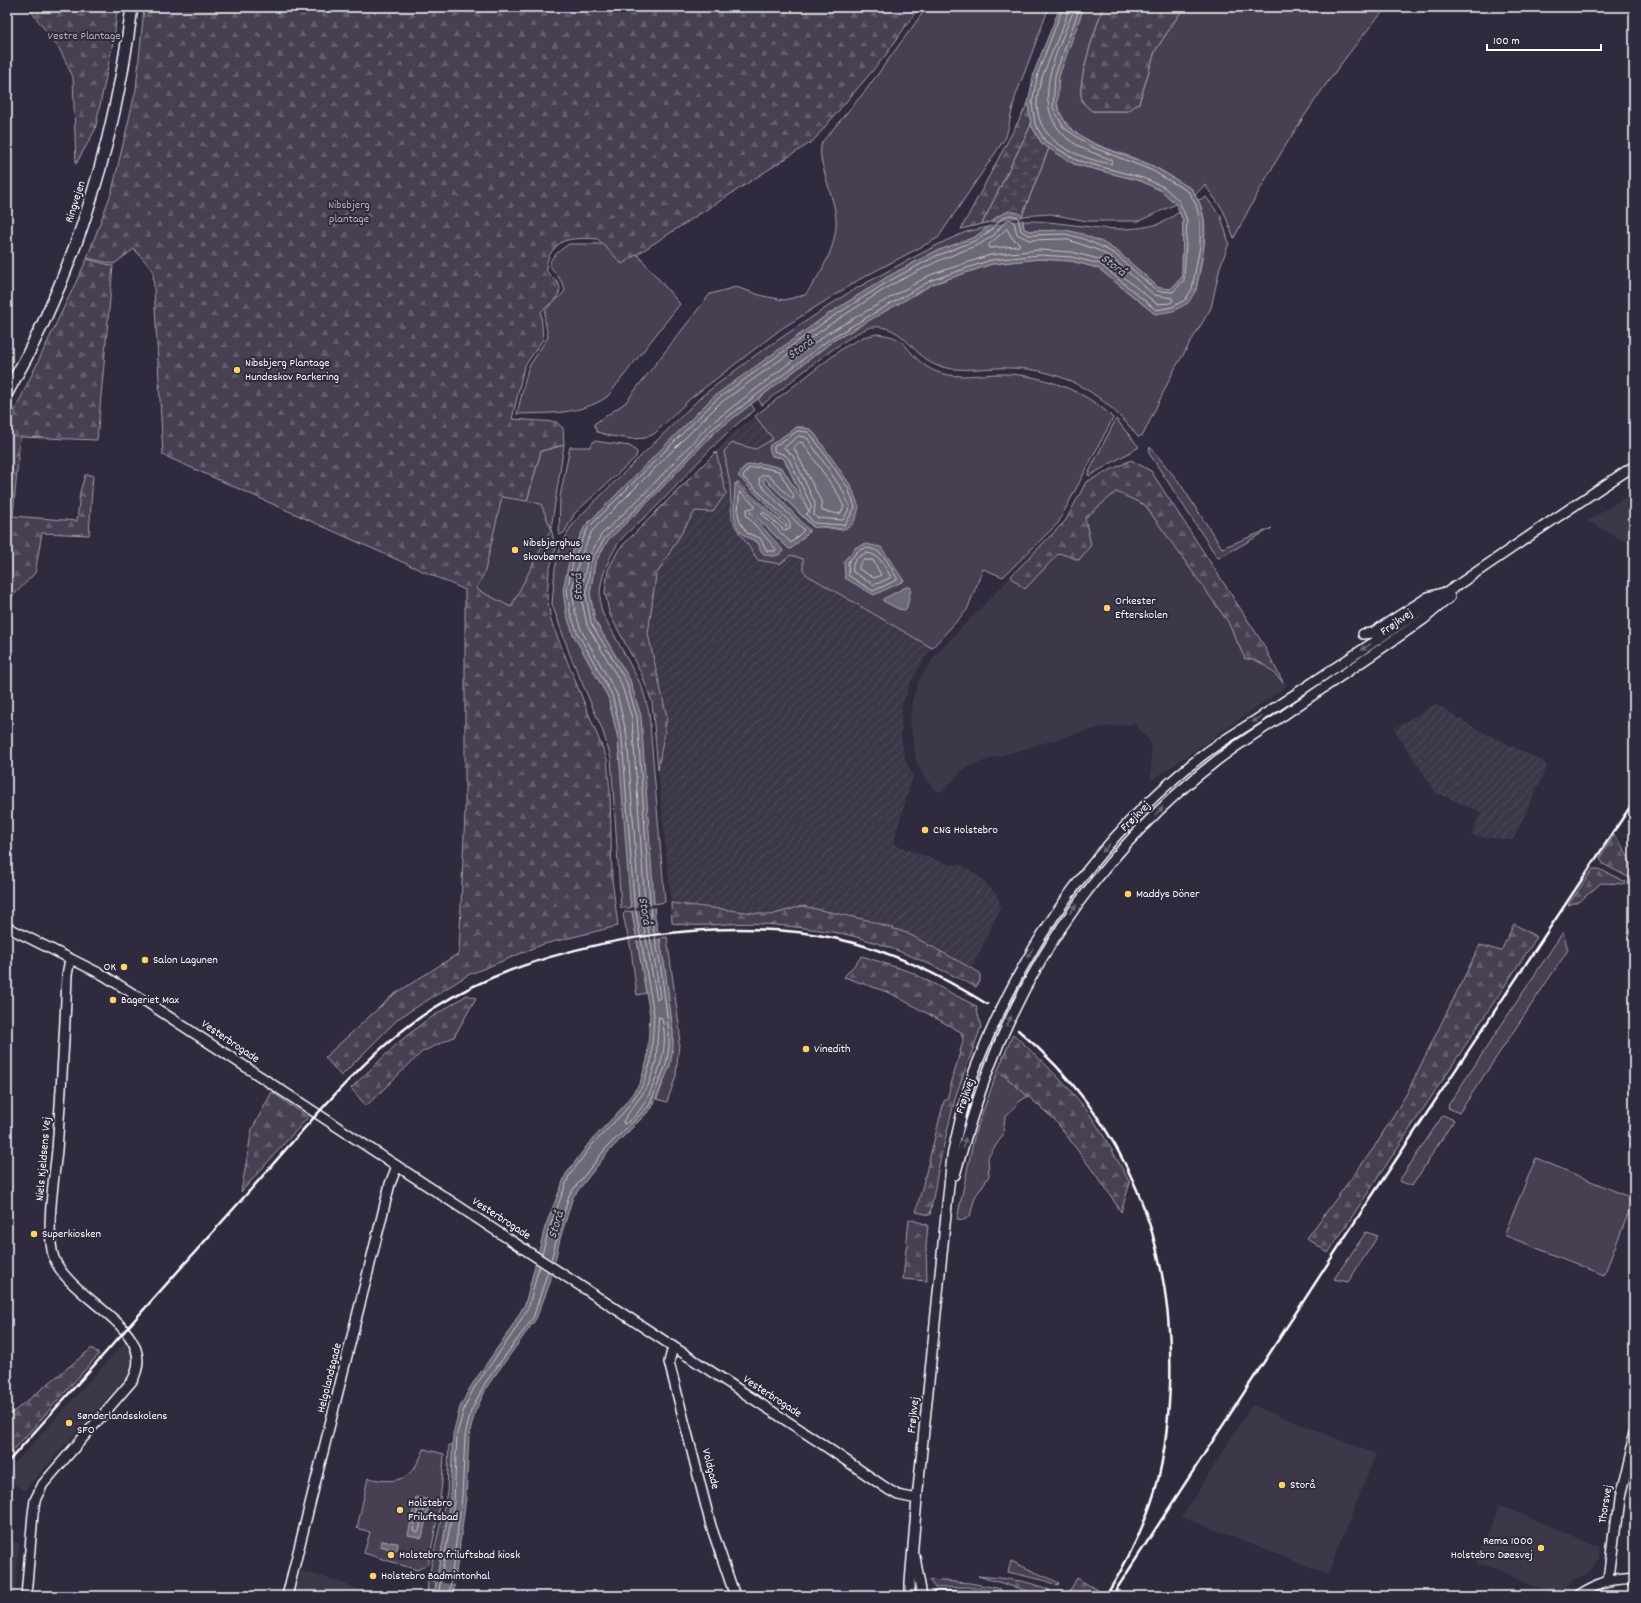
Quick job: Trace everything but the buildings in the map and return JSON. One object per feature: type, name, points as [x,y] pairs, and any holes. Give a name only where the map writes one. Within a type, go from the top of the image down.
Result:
[{"type":"main road","name":"Ringvejen","points":[[7,393],[33,343],[59,286],[91,199],[106,147],[119,92],[132,7]]},
{"type":"street","name":"Frøjkvej","points":[[910,1596],[917,1500],[952,1156],[963,1109],[976,1066],[1015,979],[1057,910],[1086,871],[1111,842],[1165,788],[1208,752],[1634,466]]},
{"type":"street","name":"Frøjkvej","points":[[949,1194],[973,1112],[1005,1029],[1042,956],[1068,916],[1096,878],[1120,850],[1173,796],[1216,761],[1424,619],[1479,571]]},
{"type":"street","name":"Frøjkvej","points":[[1363,634],[1372,633],[1428,597],[1449,591]]},
{"type":"street","name":"Vesterbrogade","points":[[7,927],[103,975],[148,1002],[889,1490],[917,1500]]},
{"type":"street","name":"Niels Kjeldsens Vej","points":[[26,1596],[32,1514],[35,1500],[40,1490],[132,1381],[137,1373],[139,1365],[137,1348],[125,1331],[66,1278],[54,1258],[52,1245],[52,1201],[60,1111],[67,975],[70,959]]},
{"type":"street","name":"Helgolandsgade","points":[[287,1596],[390,1184],[397,1166]]},
{"type":"street","name":"Voldgade","points":[[673,1347],[670,1362],[711,1526],[734,1596]]},
{"type":"street","name":"Thorsvej","points":[[1608,1581],[1618,1500],[1634,1431]]},
{"type":"street","name":"Frøjkvej","points":[[913,1543],[922,1596]]},
{"type":"street","points":[[1577,1596],[1591,1587],[1608,1581],[1634,1579]]},
{"type":"street","points":[[937,1596],[974,1596]]},
{"type":"shaded area","points":[[790,390],[967,610],[930,650],[911,681],[902,706],[901,739],[905,758],[913,776],[893,844],[950,865],[960,864],[980,877],[997,895],[1001,906],[972,968],[907,933],[802,906],[771,915],[671,903],[658,770],[667,717],[648,634],[656,574],[695,511],[726,493],[716,452],[731,435]]},
{"type":"shaded area","name":"Orkester Efterskolen","points":[[1131,460],[1287,686],[1151,781],[1151,744],[1135,724],[1103,727],[996,757],[970,766],[960,773],[945,789],[941,792],[937,791],[925,779],[916,761],[910,722],[912,700],[919,680],[936,654],[1066,520],[1086,482]]},
{"type":"shaded area","points":[[1634,492],[1634,546],[1587,521]]},
{"type":"shaded area","name":"Nibsbjerghus Skovbørnehave","points":[[502,497],[541,504],[551,529],[511,607],[476,589],[485,571]]},
{"type":"shaded area","points":[[1433,705],[1438,705],[1475,728],[1544,762],[1547,767],[1513,840],[1471,836],[1481,812],[1436,793],[1394,729]]},
{"type":"shaded area","name":"Sønderlandsskolens SFO","points":[[126,1341],[133,1355],[130,1373],[24,1491],[7,1479],[7,1472]]},
{"type":"shaded area","name":"Storå","points":[[1252,1405],[1376,1454],[1328,1574],[1182,1517]]},
{"type":"shaded area","points":[[1500,1505],[1602,1548],[1599,1559],[1587,1573],[1572,1581],[1558,1596],[1476,1563]]},
{"type":"shaded area","points":[[7,1542],[19,1543],[15,1596],[7,1596]]},
{"type":"shaded area","points":[[301,1571],[338,1581],[354,1588],[384,1596],[294,1596]]},
{"type":"green space","name":"Vestre Plantage","points":[[28,7],[117,7],[115,32],[95,130],[76,164],[73,77],[60,50]]},
{"type":"green space","name":"Nibsbjerg plantage","points":[[144,7],[919,7],[885,56],[813,141],[622,264],[598,239],[582,238],[567,240],[558,244],[548,258],[546,269],[559,284],[560,289],[556,298],[541,312],[543,339],[524,367],[512,419],[556,422],[563,428],[564,445],[541,451],[527,501],[502,497],[485,571],[476,589],[511,607],[551,529],[556,548],[549,571],[547,597],[551,621],[607,759],[610,792],[612,879],[618,926],[544,944],[468,975],[399,1018],[341,1076],[325,1057],[393,995],[459,953],[465,811],[465,590],[163,455],[153,270],[134,249],[114,264],[87,258],[112,191],[136,89]]},
{"type":"green space","points":[[927,7],[1049,7],[1015,98],[1006,137],[938,238],[860,279],[781,329],[691,398],[654,434],[645,438],[632,439],[597,432],[594,424],[625,403],[710,294],[736,287],[763,296],[784,300],[805,295],[825,263],[835,236],[836,220],[834,208],[821,160],[822,142],[866,90]]},
{"type":"green space","points":[[1084,7],[1103,7],[1084,68],[1081,92],[1082,100],[1092,111],[1128,111],[1139,103],[1155,51],[1184,7],[1387,7],[1343,61],[1303,118],[1267,177],[1234,238],[1223,210],[1205,185],[1195,195],[1192,189],[1153,166],[1100,146],[1084,138],[1070,128],[1061,115],[1057,97],[1059,75],[1067,49]]},
{"type":"green space","points":[[1103,7],[1184,7],[1155,51],[1139,103],[1128,111],[1092,111],[1082,100],[1081,92],[1084,68]]},
{"type":"green space","points":[[1028,103],[1031,125],[982,224],[961,229]]},
{"type":"green space","points":[[1031,125],[1042,144],[1049,148],[1022,216],[1018,213],[998,216],[991,222],[982,224]]},
{"type":"green space","points":[[1049,148],[1074,164],[1141,181],[1162,191],[1176,204],[1139,221],[1087,221],[1050,214],[1022,216]]},
{"type":"green space","points":[[1206,197],[1221,217],[1229,243],[1220,267],[1211,308],[1174,370],[1143,435],[1138,437],[1126,422],[1098,397],[1066,379],[1029,369],[956,369],[938,366],[929,362],[901,336],[883,327],[872,327],[849,338],[800,374],[762,405],[758,399],[833,341],[933,284],[992,264],[1039,259],[1071,261],[1098,268],[1155,314],[1196,290],[1203,256],[1205,233],[1202,210],[1198,200]]},
{"type":"green space","points":[[1179,212],[1183,220],[1182,277],[1171,289],[1159,288],[1117,251],[1066,230],[1030,231],[1024,229],[1023,221],[1040,221],[1125,229],[1142,228],[1158,224]]},
{"type":"green space","points":[[988,227],[975,237],[934,252],[887,277],[824,317],[639,473],[585,526],[573,634],[608,697],[618,738],[632,908],[621,908],[611,758],[602,729],[570,655],[552,604],[555,568],[559,552],[570,528],[579,517],[702,396],[757,354],[848,293],[897,266],[966,232]]},
{"type":"green space","points":[[569,244],[603,244],[622,263],[637,254],[680,304],[607,397],[597,403],[575,410],[552,413],[517,414],[528,368],[548,337],[545,320],[546,311],[565,290],[550,263],[552,258],[558,252]]},
{"type":"green space","points":[[87,259],[113,266],[97,440],[20,437],[13,516],[77,521],[80,492],[85,475],[93,475],[89,535],[42,533],[35,573],[7,602],[7,423],[14,412]]},
{"type":"green space","points":[[877,334],[895,338],[902,342],[924,365],[940,373],[948,375],[963,376],[1015,374],[1046,380],[1076,392],[1102,408],[1113,418],[1058,523],[1003,577],[983,569],[967,610],[932,648],[807,575],[803,570],[803,559],[791,555],[780,564],[758,560],[736,528],[732,519],[730,485],[724,451],[732,443],[756,449],[773,439],[755,416],[843,348],[863,337]],"holes":[[[797,427],[804,427],[842,530],[813,527],[764,478],[763,481],[809,532],[788,548],[750,511],[765,555],[757,542],[741,532],[738,526],[736,511],[737,482],[787,527],[745,466],[782,468],[810,513],[785,461],[783,458],[772,456],[771,445]]]},
{"type":"green space","points":[[751,404],[755,410],[715,444],[656,507],[621,540],[605,569],[601,586],[600,603],[602,612],[642,687],[649,712],[665,902],[654,904],[630,680],[595,621],[590,594],[595,563],[608,540],[651,499],[714,433]]},
{"type":"green space","points":[[1116,419],[1139,447],[1089,476],[1088,474]]},
{"type":"green space","points":[[594,441],[630,446],[637,452],[636,457],[575,513],[564,533],[559,535],[560,497],[570,447],[590,447]]},
{"type":"green space","points":[[564,445],[551,529],[541,504],[527,501],[541,451]]},
{"type":"green space","points":[[1150,447],[1179,482],[1222,548],[1272,528],[1219,558],[1217,557],[1149,453]]},
{"type":"green space","points":[[716,452],[726,493],[713,512],[695,511],[656,575],[648,634],[667,717],[658,770],[652,702],[642,675],[609,613],[605,592],[608,570],[619,549]]},
{"type":"green space","points":[[1131,460],[1151,471],[1262,642],[1283,682],[1261,663],[1251,659],[1245,659],[1228,622],[1145,505],[1116,492],[1085,518],[1091,545],[1079,560],[1059,553],[1025,589],[1011,578],[1011,576],[1066,520],[1086,482]]},
{"type":"green space","points":[[1614,835],[1625,850],[1629,860],[1631,866],[1630,878],[1603,864],[1600,857]]},
{"type":"green space","points":[[1593,869],[1599,869],[1626,882],[1626,884],[1601,883],[1580,901],[1568,905]]},
{"type":"green space","points":[[671,903],[771,915],[802,906],[867,920],[907,933],[980,973],[980,981],[976,987],[894,949],[844,934],[804,928],[752,923],[683,925],[672,923]]},
{"type":"green space","points":[[632,911],[646,993],[637,995],[631,949],[623,915],[625,912]]},
{"type":"green space","points":[[1514,924],[1537,937],[1328,1253],[1307,1238],[1373,1149],[1407,1093],[1480,945],[1501,951]]},
{"type":"green space","points":[[1563,932],[1568,950],[1459,1113],[1448,1108],[1449,1104]]},
{"type":"green space","points":[[667,937],[680,1032],[676,1076],[667,1102],[657,1099],[668,1066],[673,1041],[660,938]]},
{"type":"green space","points":[[862,956],[911,972],[976,1006],[981,1027],[956,1095],[939,1165],[930,1215],[916,1212],[944,1101],[947,1099],[963,1041],[961,1032],[890,993],[844,977]]},
{"type":"green space","points":[[467,995],[476,998],[454,1037],[422,1052],[366,1106],[351,1088],[398,1043],[424,1022]]},
{"type":"green space","points":[[1013,1034],[1071,1091],[1088,1112],[1105,1138],[1130,1183],[1121,1212],[1107,1190],[1055,1120],[998,1070]]},
{"type":"green space","points":[[998,1070],[1028,1096],[1019,1102],[1005,1117],[1003,1135],[988,1157],[989,1176],[975,1197],[970,1216],[964,1220],[957,1219],[975,1133]]},
{"type":"green space","points":[[272,1092],[308,1117],[241,1192],[252,1129]]},
{"type":"green space","points":[[1443,1115],[1454,1120],[1412,1186],[1399,1181]]},
{"type":"green space","points":[[1536,1158],[1634,1199],[1604,1275],[1504,1235]]},
{"type":"green space","points":[[909,1219],[928,1225],[926,1246],[927,1281],[903,1279]]},
{"type":"green space","points":[[1366,1232],[1378,1236],[1348,1282],[1334,1279]]},
{"type":"green space","points":[[92,1348],[99,1354],[9,1455],[7,1453],[7,1417]]},
{"type":"green space","points":[[449,1445],[453,1445],[450,1501],[437,1577],[429,1576],[447,1492]]},
{"type":"green space","name":"Holstebro Friluftsbad","points":[[424,1449],[444,1454],[439,1509],[428,1564],[417,1570],[364,1553],[370,1532],[357,1528],[368,1478],[389,1481],[404,1477],[415,1467]]},
{"type":"green space","points":[[1011,1561],[1059,1583],[1058,1586],[1043,1580],[1008,1572]]},
{"type":"green space","points":[[978,1576],[1024,1582],[1050,1590],[1046,1596],[1036,1596],[1021,1589]]},
{"type":"green space","points":[[1077,1578],[1102,1593],[1100,1596],[1067,1596]]},
{"type":"green space","points":[[428,1580],[436,1582],[434,1596],[427,1596]]},
{"type":"green space","points":[[929,1580],[970,1583],[1001,1589],[1000,1592],[967,1587],[935,1588]]},
{"type":"water","points":[[1060,7],[1084,7],[1059,76],[1057,107],[1068,127],[1093,144],[1153,166],[1192,189],[1200,204],[1204,220],[1204,246],[1196,290],[1188,303],[1173,311],[1155,314],[1098,268],[1071,261],[1039,259],[992,264],[933,284],[833,341],[714,433],[651,499],[608,540],[595,563],[590,594],[595,621],[630,680],[641,716],[655,916],[665,967],[673,1032],[673,1047],[670,1066],[652,1108],[609,1151],[573,1197],[560,1239],[550,1283],[536,1319],[488,1385],[475,1412],[469,1436],[466,1498],[453,1596],[434,1596],[450,1501],[453,1434],[460,1407],[471,1386],[509,1331],[525,1304],[545,1227],[566,1174],[589,1143],[621,1109],[640,1083],[647,1060],[650,1015],[630,901],[618,738],[608,697],[573,634],[566,613],[563,590],[570,557],[585,526],[713,397],[824,317],[887,277],[934,252],[975,237],[988,227],[998,216],[1009,211],[1019,213],[1022,216],[1024,229],[1030,231],[1066,230],[1082,234],[1102,242],[1117,251],[1159,288],[1171,289],[1182,277],[1183,220],[1176,204],[1162,191],[1141,181],[1074,164],[1042,144],[1031,125],[1028,103],[1034,72]]},
{"type":"water","points":[[797,427],[810,429],[815,434],[851,486],[859,507],[852,525],[847,528],[815,528],[764,478],[763,481],[809,530],[809,532],[791,549],[788,548],[750,511],[750,513],[782,549],[783,552],[780,554],[771,556],[764,554],[760,549],[759,543],[745,536],[737,525],[734,511],[735,483],[786,527],[787,525],[738,476],[745,466],[760,463],[782,468],[810,513],[785,461],[783,458],[772,456],[769,449],[770,445]]},
{"type":"water","points":[[866,544],[881,547],[904,581],[874,595],[845,578],[844,561],[856,547]]},
{"type":"water","points":[[906,587],[910,587],[911,589],[905,610],[898,609],[883,601],[883,599]]},
{"type":"water","points":[[416,1497],[430,1500],[422,1538],[408,1535]]},
{"type":"water","points":[[381,1541],[398,1543],[397,1551],[380,1546]]},
{"type":"pier","points":[[1024,217],[1025,219],[987,226],[988,224]]},
{"type":"pier","points":[[656,904],[656,907],[630,911],[630,908]]},
{"type":"pier","points":[[660,932],[662,938],[635,941],[634,936]]},
{"type":"pier","points":[[537,1250],[557,1262],[553,1276],[534,1263]]},
{"type":"pier","points":[[435,1577],[456,1581],[456,1585],[434,1581]]},
{"type":"railway","points":[[1112,1596],[1360,1214],[1634,801]]},
{"type":"railway","points":[[7,1463],[338,1091],[384,1046],[409,1026],[434,1008],[476,985],[523,966],[575,950],[630,939],[685,932],[739,929],[791,932],[838,939],[858,944],[915,965],[951,983],[987,1004]]},
{"type":"railway","points":[[1018,1030],[1056,1066],[1088,1104],[1115,1146],[1137,1189],[1153,1235],[1164,1283],[1169,1334],[1170,1386],[1162,1462],[1155,1492],[1146,1518],[1125,1563],[1106,1596]]},
{"type":"place","name":"Nibsbjerg Plantage Hundeskov Parkering","points":[[237,370]]},
{"type":"place","name":"Nibsbjerghus Skovbørnehave","points":[[515,550]]},
{"type":"place","name":"Orkester Efterskolen","points":[[1107,608]]},
{"type":"place","name":"CNG Holstebro","points":[[925,830]]},
{"type":"place","name":"Maddys Döner","points":[[1128,894]]},
{"type":"place","name":"Salon Lagunen","points":[[145,960]]},
{"type":"place","name":"OK","points":[[124,967]]},
{"type":"place","name":"Bageriet Max","points":[[113,1000]]},
{"type":"place","name":"Vinedith","points":[[806,1049]]},
{"type":"place","name":"Superkiosken","points":[[34,1234]]},
{"type":"place","name":"Sønderlandsskolens SFO","points":[[69,1423]]},
{"type":"place","name":"Storå","points":[[1282,1485]]},
{"type":"place","name":"Holstebro Friluftsbad","points":[[400,1510]]},
{"type":"place","name":"Rema 1000 Holstebro Døesvej","points":[[1541,1548]]},
{"type":"place","name":"Holstebro friluftsbad kiosk","points":[[391,1555]]},
{"type":"place","name":"Holstebro Badmintonhal","points":[[373,1576]]}]
